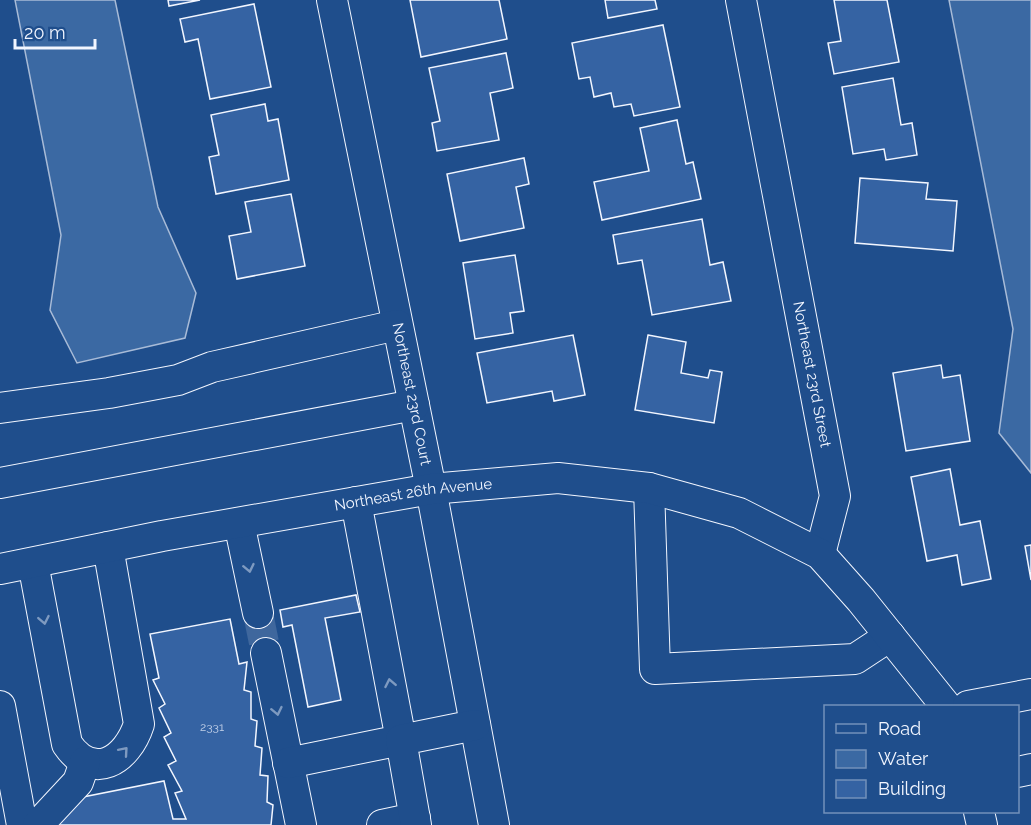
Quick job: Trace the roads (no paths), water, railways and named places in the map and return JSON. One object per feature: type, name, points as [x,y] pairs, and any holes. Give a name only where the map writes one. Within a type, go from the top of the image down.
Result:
[{"type":"street","name":"Northeast 23rd Court","points":[[332,0],[431,489],[494,825]]},
{"type":"street","name":"Northeast 23rd Street","points":[[741,0],[835,496],[820,554]]},
{"type":"street","points":[[0,408],[178,381],[212,366],[398,325]]},
{"type":"street","points":[[0,483],[414,405]]},
{"type":"street","name":"Northeast 26th Avenue","points":[[0,569],[108,547],[431,489],[558,478],[649,488],[739,513],[820,554]]},
{"type":"street","points":[[649,488],[655,669],[855,659],[890,636]]},
{"type":"street","points":[[356,502],[416,822],[382,825]]},
{"type":"street","points":[[239,523],[258,614]]},
{"type":"street","points":[[33,563],[67,744],[75,755],[85,762],[99,764],[116,760],[127,749],[135,737],[139,724],[108,547]]},
{"type":"street","points":[[820,554],[861,600],[945,705]]},
{"type":"street","points":[[266,653],[301,825]]},
{"type":"street","points":[[973,705],[1031,694]]},
{"type":"street","points":[[0,706],[22,825]]},
{"type":"street","points":[[288,764],[475,725]]},
{"type":"street","points":[[38,825],[78,782],[85,762]]},
{"type":"water","points":[[15,0],[115,0],[158,207],[196,293],[185,338],[77,363],[50,310],[61,235]]},
{"type":"water","points":[[949,0],[1031,0],[1031,473],[999,433],[1013,329]]},
{"type":"tunnel","points":[[258,613],[266,653]]}]
